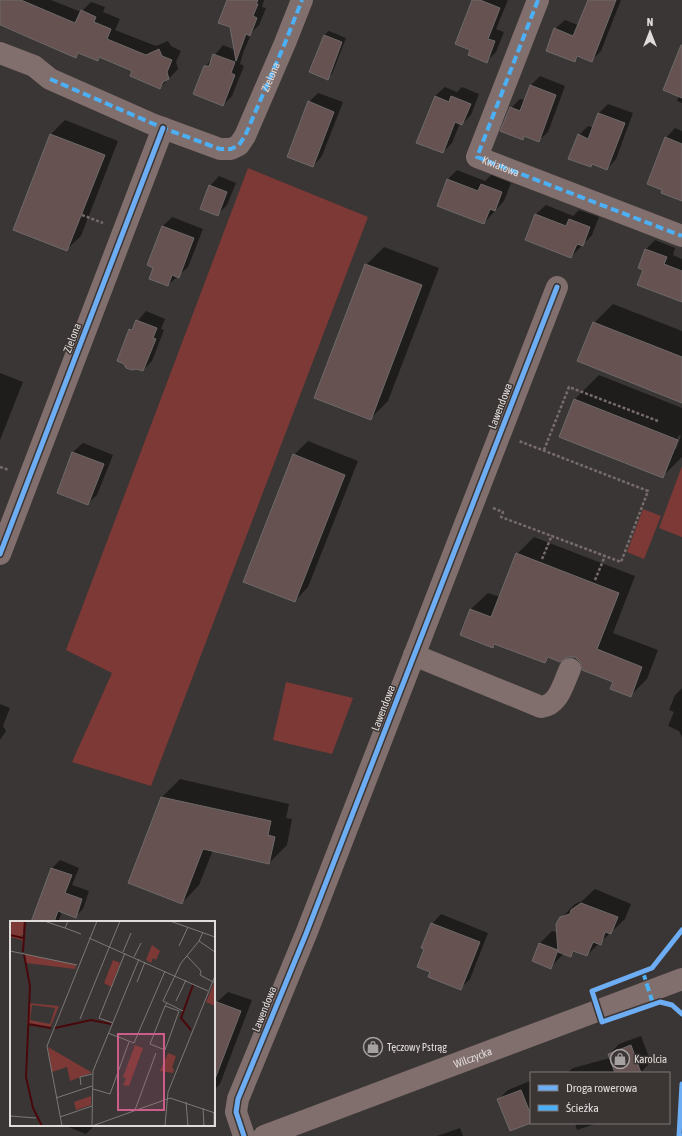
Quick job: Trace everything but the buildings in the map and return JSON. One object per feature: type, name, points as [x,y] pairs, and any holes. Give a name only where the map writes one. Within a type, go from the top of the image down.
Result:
[{"type":"street","name":"Zielona","points":[[0,53],[34,66],[50,79],[163,128],[220,149],[231,149],[239,145],[279,58],[302,0]]},
{"type":"street","name":"Kwiatowa","points":[[538,0],[477,157],[682,236]]},
{"type":"street","name":"Zielona","points":[[0,554],[163,128]]},
{"type":"street","name":"Lawendowa","points":[[244,1136],[236,1112],[238,1099],[306,934],[557,287]]},
{"type":"street","points":[[414,655],[541,707],[548,706],[555,702],[570,669]]},
{"type":"street","name":"Wilczycka","points":[[264,1136],[682,979]]},
{"type":"path","points":[[82,214],[106,224]]},
{"type":"path","points":[[544,450],[569,387],[658,421]]},
{"type":"path","points":[[474,501],[503,512],[501,516],[621,562],[648,491],[500,433]]},
{"type":"path","points":[[542,559],[552,535]]},
{"type":"path","points":[[596,580],[605,556]]},
{"type":"shaded area","points":[[248,168],[368,217],[151,786],[72,762],[112,673],[66,650]]},
{"type":"shaded area","points":[[682,466],[682,537],[659,528]]},
{"type":"shaded area","points":[[643,509],[661,516],[644,559],[627,552]]},
{"type":"shaded area","points":[[286,682],[353,698],[332,754],[273,740]]},
{"type":"marked path","points":[[50,79],[163,128],[220,149],[231,149],[239,145],[245,136],[302,0]]},
{"type":"marked path","points":[[538,0],[477,157],[682,236]]},
{"type":"marked path","points":[[643,972],[653,1004]]},
{"type":"cycle path","points":[[0,554],[163,128]]},
{"type":"cycle path","points":[[244,1136],[236,1112],[238,1099],[306,934],[557,287]]},
{"type":"cycle path","points":[[682,930],[652,968],[592,991],[602,1022],[660,1002],[672,1005],[682,1014]]},
{"type":"cycle path","points":[[682,1084],[679,1136],[682,1136]]},
{"type":"place","name":"Tęczowy Pstrąg","points":[[373,1047]]},
{"type":"place","name":"Karolcia","points":[[620,1059]]}]
